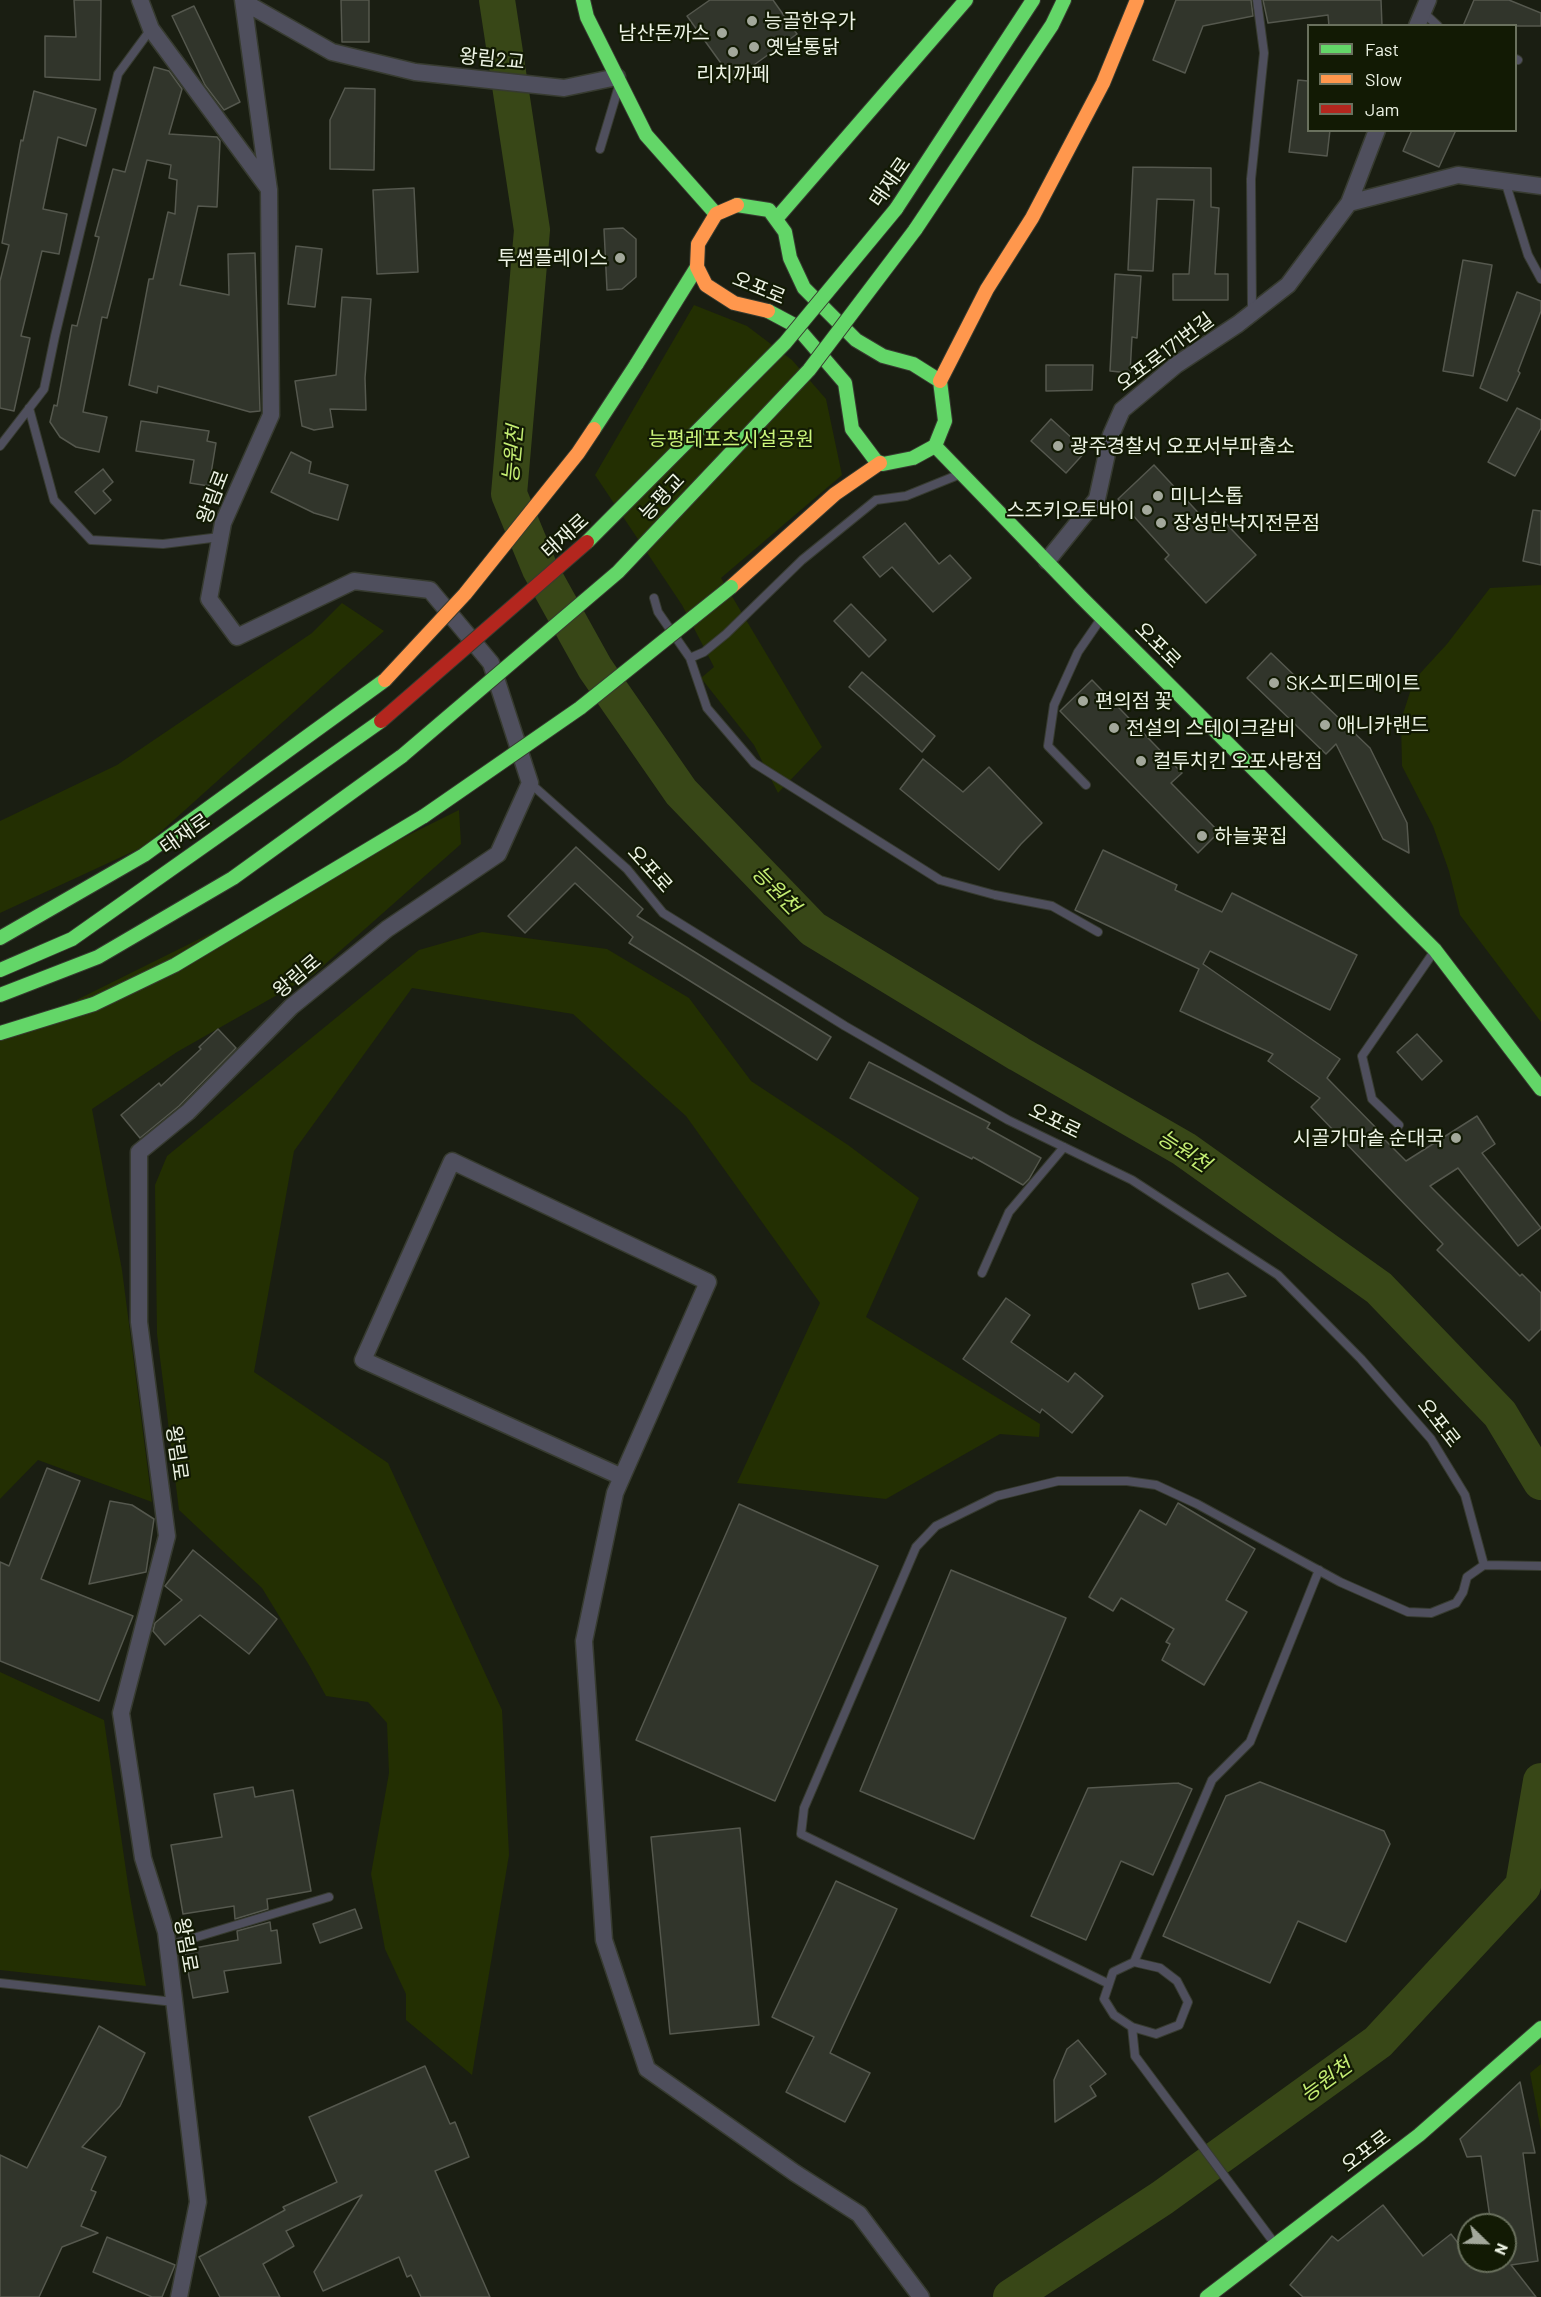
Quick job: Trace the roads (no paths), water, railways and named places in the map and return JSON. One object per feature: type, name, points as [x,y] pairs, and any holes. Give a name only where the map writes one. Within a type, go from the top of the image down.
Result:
[{"type":"main road","points":[[583,0],[587,17],[646,135],[716,214]]},
{"type":"main road","points":[[0,938],[144,855],[385,680],[465,594],[571,462],[636,366],[697,267],[698,244],[716,214],[737,204],[769,210],[776,219],[966,0]]},
{"type":"main road","name":"태재로","points":[[0,970],[72,939],[381,721],[596,535],[785,343],[896,209],[1033,0]]},
{"type":"main road","name":"능평교","points":[[0,994],[98,957],[233,878],[402,756],[618,572],[809,370],[915,230],[1052,25],[1064,0]]},
{"type":"main road","points":[[0,1032],[94,1004],[175,965],[424,816],[580,708],[731,587],[835,494],[880,463],[913,458],[935,446],[945,421],[940,381],[987,289],[1032,218],[1104,83],[1137,0]]},
{"type":"main road","name":"오포로","points":[[776,219],[785,232],[790,258],[804,288],[856,340],[883,356],[913,364],[940,381]]},
{"type":"main road","name":"오포로","points":[[697,267],[706,285],[734,303],[772,312],[796,326],[845,382],[852,429],[876,461],[880,463]]},
{"type":"main road","name":"오포로","points":[[935,446],[1102,617],[1435,950],[1541,1089]]},
{"type":"main road","name":"오포로","points":[[1207,2297],[1419,2135],[1541,2028]]},
{"type":"street","points":[[140,0],[151,29],[269,190]]},
{"type":"street","name":"왕림2교","points":[[244,1],[332,52],[415,72],[564,88],[619,80]]},
{"type":"street","name":"왕림로","points":[[179,2297],[198,2202],[166,1932],[143,1858],[121,1713],[167,1536],[139,1322],[139,1152],[188,1112],[291,1007],[387,929],[498,854],[530,783],[491,663],[430,591],[354,581],[237,637],[209,599],[223,523],[271,415],[269,190],[244,1]]},
{"type":"street","name":"오포로171번길","points":[[1047,561],[1097,499],[1111,435],[1122,410],[1176,365],[1288,285],[1349,202],[1376,132]]},
{"type":"street","points":[[1349,202],[1458,175],[1541,186]]},
{"type":"street","points":[[622,1477],[363,1360],[452,1161],[708,1282],[615,1493],[584,1641],[604,1941],[647,2069],[795,2173],[859,2214],[921,2297]]},
{"type":"lane","points":[[1251,313],[1251,178],[1264,53],[1257,0]]},
{"type":"lane","points":[[1423,13],[1436,24]]},
{"type":"lane","points":[[0,446],[45,389],[55,336],[118,74],[151,29]]},
{"type":"lane","points":[[600,149],[619,80]]},
{"type":"lane","points":[[1504,181],[1528,255],[1541,279]]},
{"type":"lane","points":[[29,408],[54,500],[91,540],[163,544],[220,537]]},
{"type":"lane","points":[[690,658],[704,652],[726,634],[802,560],[876,500],[906,496],[961,474]]},
{"type":"lane","points":[[654,598],[658,612],[690,658],[707,708],[754,763],[940,880],[995,895],[1052,906],[1098,932]]},
{"type":"lane","points":[[1086,785],[1048,746],[1054,705],[1078,652],[1102,617]]},
{"type":"lane","name":"오포로","points":[[530,783],[627,869],[663,913],[845,1026],[1008,1120],[1132,1180],[1278,1275],[1361,1359],[1431,1439],[1465,1495],[1484,1565]]},
{"type":"lane","points":[[1399,1125],[1372,1099],[1362,1056],[1435,950]]},
{"type":"lane","points":[[982,1273],[1009,1212],[1065,1147]]},
{"type":"lane","points":[[1110,1984],[801,1834],[804,1808],[916,1547],[936,1526],[997,1496],[1059,1481],[1127,1481],[1156,1485],[1187,1499],[1319,1570],[1408,1612],[1431,1613],[1456,1603],[1463,1592],[1467,1577],[1484,1565],[1541,1566]]},
{"type":"lane","points":[[1134,1962],[1212,1780],[1250,1742],[1319,1570]]},
{"type":"lane","points":[[167,1946],[329,1897]]},
{"type":"lane","points":[[1134,1962],[1160,1968],[1177,1982],[1188,2001],[1179,2025],[1156,2034],[1132,2027],[1114,2015],[1104,1999],[1113,1972],[1134,1962]]},
{"type":"lane","points":[[0,1983],[174,2002]]},
{"type":"lane","points":[[1132,2027],[1135,2056],[1275,2244]]},
{"type":"waterway","name":"능원천","points":[[497,0],[532,230],[509,494],[540,569],[595,668],[681,792],[813,929],[1019,1054],[1184,1149],[1379,1288],[1500,1414],[1541,1482]]},
{"type":"waterway","name":"능원천","points":[[1011,2297],[1162,2198],[1378,2042],[1523,1886],[1541,1781]]},
{"type":"place","name":"능골한우가","points":[[752,21]]},
{"type":"place","name":"남산돈까스","points":[[722,33]]},
{"type":"place","name":"옛날통닭","points":[[754,47]]},
{"type":"place","name":"리치까페","points":[[733,52]]},
{"type":"place","name":"투썸플레이스","points":[[620,258]]},
{"type":"place","name":"광주경찰서 오포서부파출소","points":[[1058,446]]},
{"type":"place","name":"미니스톱","points":[[1158,496]]},
{"type":"place","name":"스즈키오토바이","points":[[1147,510]]},
{"type":"place","name":"장성만낙지전문점","points":[[1161,523]]},
{"type":"place","name":"SK스피드메이트","points":[[1274,683]]},
{"type":"place","name":"편의점 꽃","points":[[1083,701]]},
{"type":"place","name":"애니카랜드","points":[[1325,725]]},
{"type":"place","name":"전설의 스테이크갈비","points":[[1114,728]]},
{"type":"place","name":"컬투치킨 오포사랑점","points":[[1141,761]]},
{"type":"place","name":"하늘꽃집","points":[[1202,836]]},
{"type":"place","name":"시골가마솥 순대국","points":[[1456,1138]]},
{"type":"park label","name":"능평레포츠시설공원","points":[[731,439]]}]
